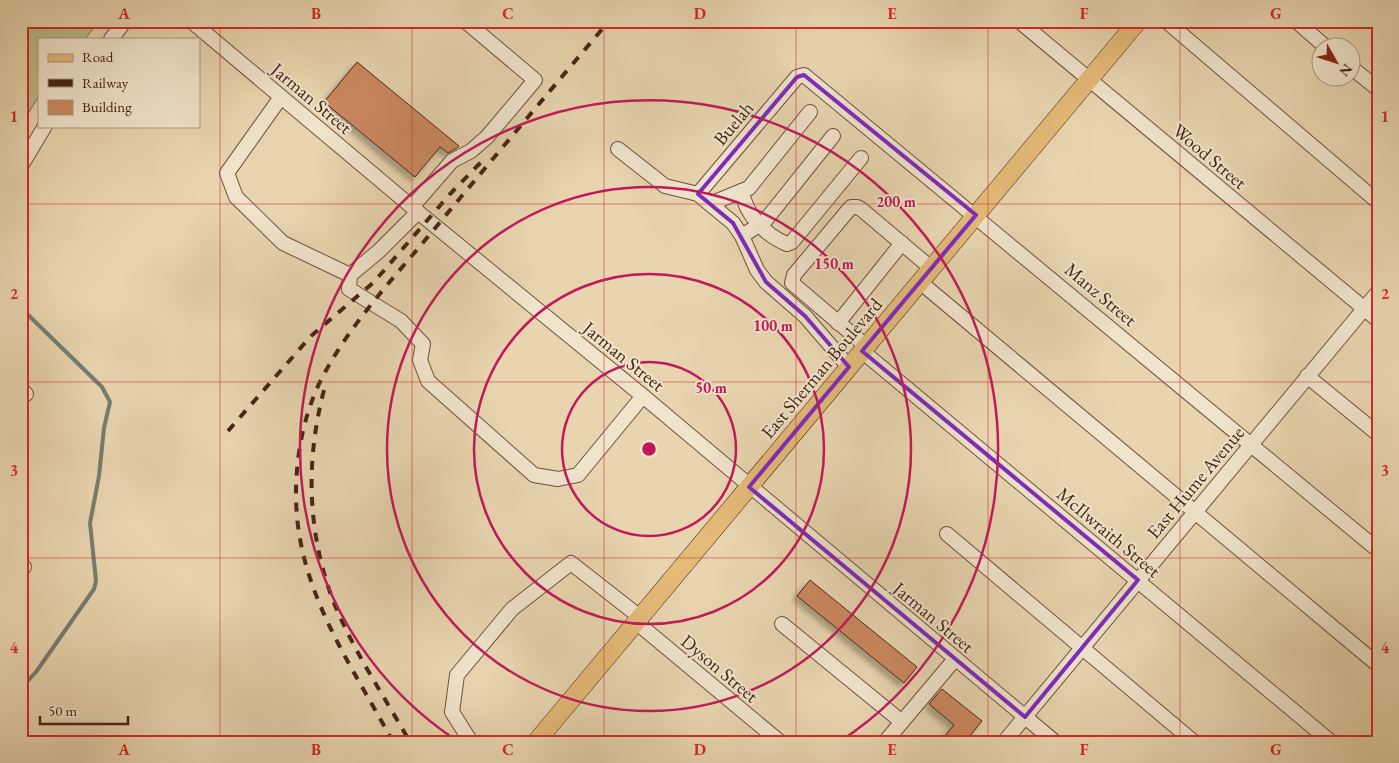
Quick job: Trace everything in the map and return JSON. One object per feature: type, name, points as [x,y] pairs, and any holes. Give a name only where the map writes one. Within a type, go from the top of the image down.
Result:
[{"type":"main road","name":"East Sherman Boulevard","points":[[536,742],[1138,21]]},
{"type":"street","points":[[112,38],[125,21]]},
{"type":"street","name":"Jarman Street","points":[[191,21],[280,97],[643,396],[1054,742]]},
{"type":"street","points":[[464,21],[535,80],[487,137],[471,151],[452,161],[379,252],[350,275],[349,289],[402,321],[422,344],[420,360],[428,381],[534,475],[558,479],[578,476],[643,396]]},
{"type":"street","name":"Wood Street","points":[[1019,21],[1378,320]]},
{"type":"street","points":[[1166,21],[1378,202]]},
{"type":"street","points":[[1296,21],[1316,38]]},
{"type":"street","name":"Manz Street","points":[[797,77],[804,75],[976,215],[1378,550]]},
{"type":"street","points":[[1362,76],[1378,89]]},
{"type":"street","name":"Buelah","points":[[698,194],[797,77]]},
{"type":"street","points":[[280,97],[227,173],[236,197],[283,243],[350,275]]},
{"type":"street","points":[[710,204],[749,188],[810,112]]},
{"type":"street","points":[[21,166],[44,128]]},
{"type":"street","points":[[742,236],[760,224],[834,136]]},
{"type":"street","points":[[618,149],[665,186],[698,194],[733,223],[742,236],[757,270],[766,282],[805,316],[849,367]]},
{"type":"street","points":[[742,191],[746,209],[760,224],[787,244],[792,242],[861,158]]},
{"type":"street","name":"McIlwraith Street","points":[[902,244],[857,206],[851,207],[794,276],[792,284],[838,323],[864,349],[1331,742]]},
{"type":"street","points":[[838,323],[902,244],[932,268]]},
{"type":"street","points":[[920,282],[1378,665]]},
{"type":"street","name":"East Hume Avenue","points":[[1004,742],[1378,292]]},
{"type":"street","points":[[1308,376],[1378,434]]},
{"type":"street","points":[[946,534],[1194,742]]},
{"type":"street","name":"Dyson Street","points":[[471,742],[452,712],[457,675],[512,609],[570,563],[780,742]]},
{"type":"street","points":[[782,624],[902,722]]},
{"type":"street","points":[[885,742],[955,659]]},
{"type":"highlighted area","points":[[804,75],[976,215],[862,351],[1138,580],[1025,717],[749,487],[849,367],[805,316],[766,282],[733,223],[698,194],[797,77]]},
{"type":"green space","points":[[21,21],[99,21],[86,38],[38,38],[38,98],[21,125]]},
{"type":"building","points":[[357,62],[459,146],[448,153],[440,147],[415,177],[324,102]]},
{"type":"building","points":[[810,580],[917,667],[904,683],[797,596]]},
{"type":"building","points":[[942,689],[982,721],[965,742],[940,742],[954,725],[929,704]]},
{"type":"waterway","points":[[21,308],[102,387],[110,402],[104,428],[99,476],[90,523],[96,581],[94,589],[36,672],[21,688]]},
{"type":"railway","points":[[393,742],[337,641],[314,589],[305,561],[299,533],[296,494],[299,453],[308,412],[323,376],[359,320],[609,21]]},
{"type":"railway","points":[[228,431],[311,336],[374,282],[450,194],[486,157]]},
{"type":"railway","points":[[324,390],[318,416],[312,467],[313,518],[323,569],[331,595],[347,632],[410,742]]}]
